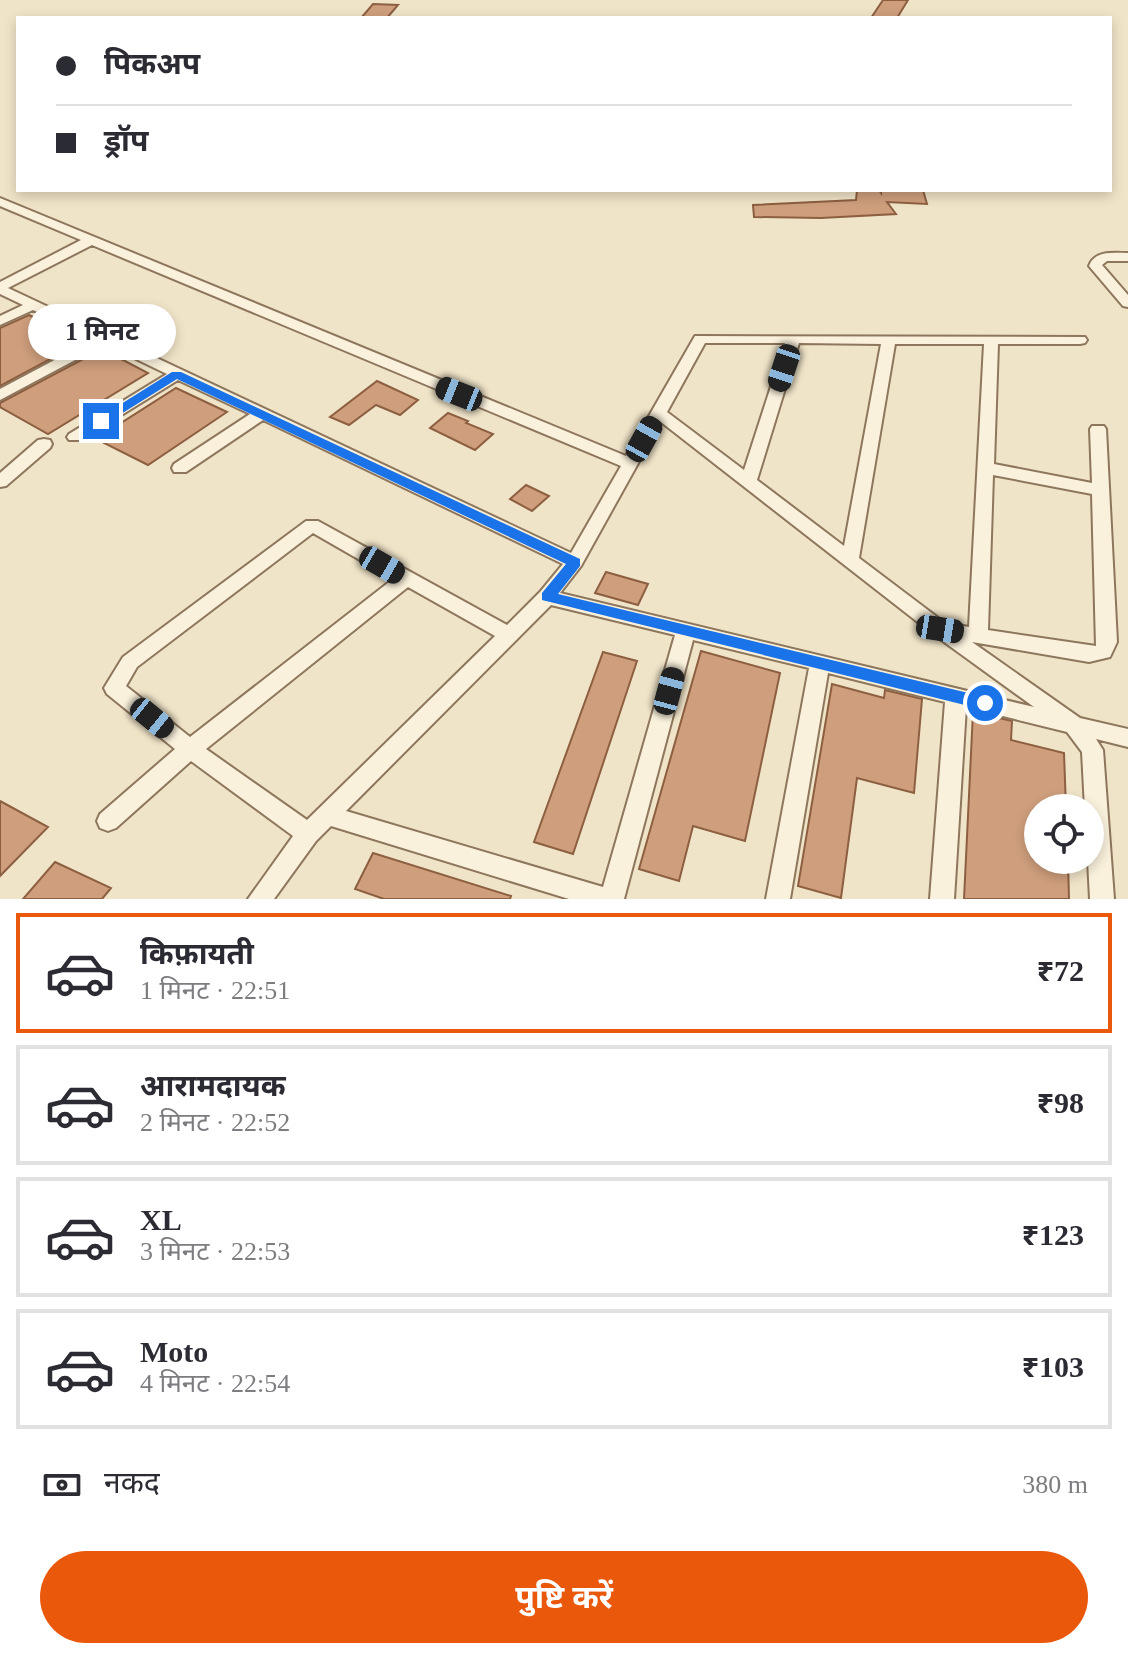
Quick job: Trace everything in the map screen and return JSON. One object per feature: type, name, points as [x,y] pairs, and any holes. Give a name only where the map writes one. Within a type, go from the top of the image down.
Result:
[{"type":"street","points":[[0,202],[630,464]]},
{"type":"street","points":[[0,288],[89,241]]},
{"type":"street","points":[[1128,257],[1104,257],[1095,266],[1128,303]]},
{"type":"street","points":[[0,288],[575,562]]},
{"type":"street","points":[[0,321],[33,305]]},
{"type":"street","points":[[0,395],[104,339]]},
{"type":"street","points":[[260,899],[308,834],[547,597],[575,562],[700,339],[1080,340]]},
{"type":"street","points":[[748,482],[793,339]]},
{"type":"street","points":[[850,560],[889,339]]},
{"type":"street","points":[[978,635],[991,340]]},
{"type":"street","points":[[75,437],[177,374]]},
{"type":"street","points":[[659,413],[940,629],[1072,723],[1092,750],[1102,899]]},
{"type":"street","points":[[180,468],[261,414]]},
{"type":"street","points":[[940,629],[1089,654],[1103,652],[1107,642],[1098,429]]},
{"type":"street","points":[[0,482],[44,444]]},
{"type":"street","points":[[985,468],[1100,490]]},
{"type":"street","points":[[308,834],[190,749],[114,688],[130,662],[312,525],[507,634]]},
{"type":"street","points":[[108,821],[190,749],[405,579]]},
{"type":"street","points":[[547,597],[1128,738]]},
{"type":"street","points":[[612,899],[685,632]]},
{"type":"street","points":[[778,899],[819,665]]},
{"type":"street","points":[[942,899],[956,697]]},
{"type":"street","points":[[328,815],[605,899]]},
{"type":"building","points":[[883,0],[908,0],[898,16],[872,16]]},
{"type":"building","points":[[373,4],[398,5],[389,16],[363,16]]},
{"type":"building","points":[[857,192],[924,192],[927,204],[887,202],[896,214],[821,218],[754,217],[753,205],[856,200]]},
{"type":"building","points":[[29,315],[84,341],[0,386],[0,328]]},
{"type":"building","points":[[102,349],[148,373],[48,434],[0,407],[0,403]]},
{"type":"building","points":[[377,381],[418,400],[400,415],[376,405],[349,425],[330,417]]},
{"type":"building","points":[[176,388],[227,412],[148,465],[96,439]]},
{"type":"building","points":[[448,413],[493,434],[475,450],[430,428]]},
{"type":"building","points":[[526,485],[549,496],[532,511],[510,499]]},
{"type":"building","points":[[606,572],[648,584],[638,605],[595,593]]},
{"type":"building","points":[[701,651],[780,673],[745,841],[693,826],[679,881],[639,869]]},
{"type":"building","points":[[603,652],[637,661],[573,854],[534,842]]},
{"type":"building","points":[[832,684],[884,698],[885,690],[922,699],[914,793],[857,778],[841,898],[798,886]]},
{"type":"building","points":[[973,712],[1012,721],[1011,740],[1064,753],[1065,794],[1024,794],[1024,874],[1068,874],[1069,899],[964,899]]},
{"type":"building","points":[[0,801],[48,827],[0,876]]},
{"type":"building","points":[[373,853],[511,896],[510,899],[384,899],[355,889]]},
{"type":"building","points":[[55,862],[111,888],[102,899],[23,899]]},
{"type":"route","points":[[101,421],[177,374],[575,562],[547,597],[985,703]]}]
